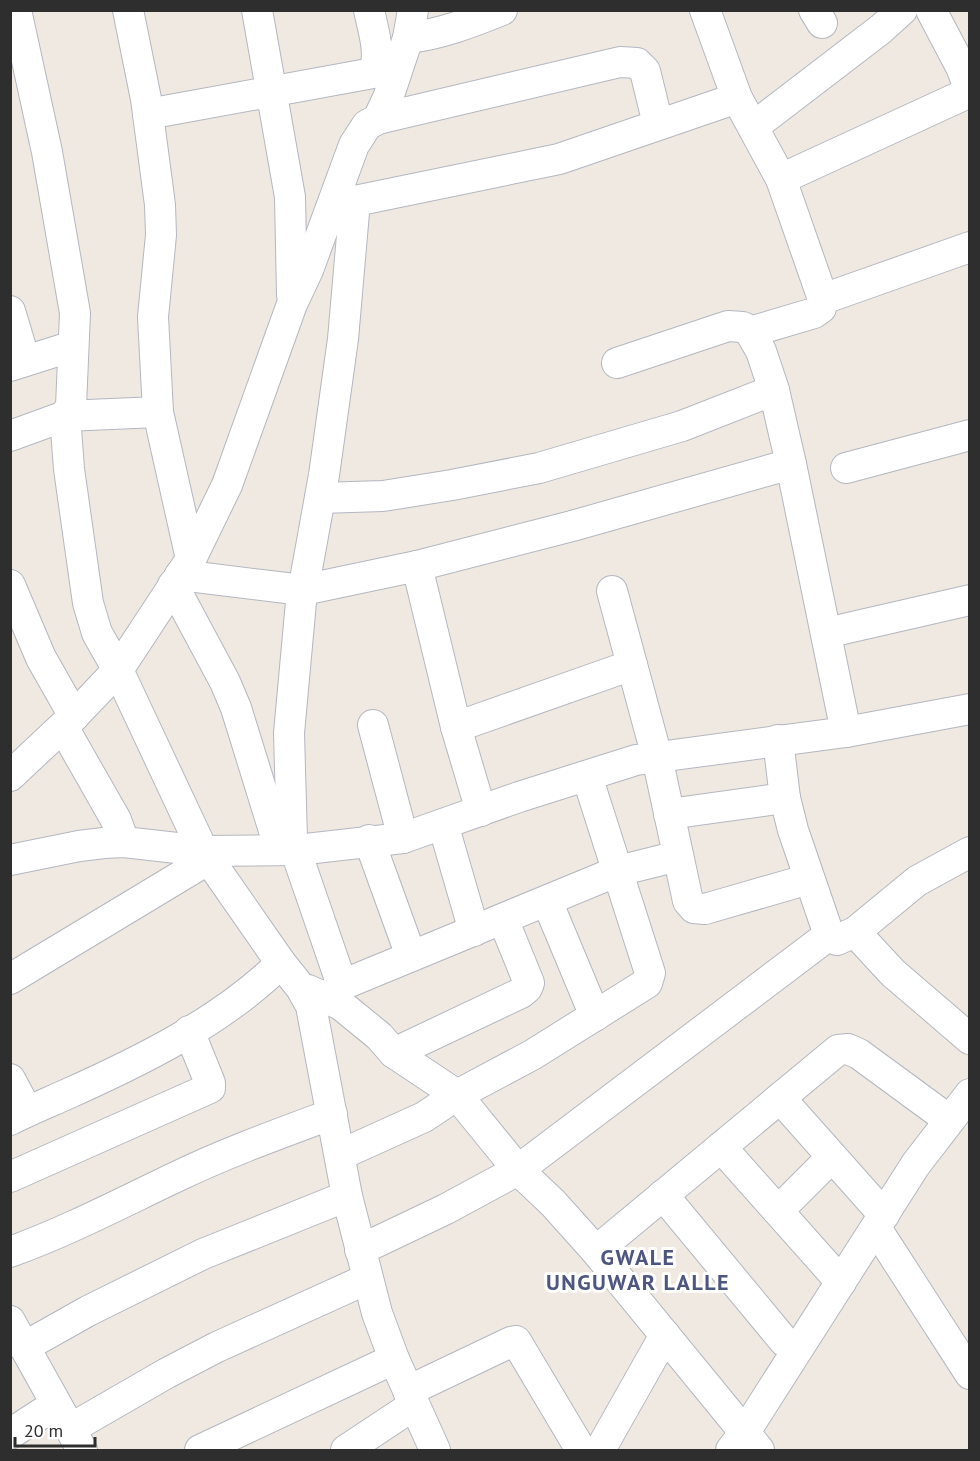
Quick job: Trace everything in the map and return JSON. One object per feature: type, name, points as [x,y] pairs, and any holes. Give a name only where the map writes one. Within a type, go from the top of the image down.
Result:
[{"type":"street","points":[[16,10],[47,152],[75,313],[71,406],[65,416],[69,469],[88,603],[97,633],[118,670],[206,855],[281,963],[323,990],[379,1036],[394,1053],[457,1095],[518,1170],[553,1203],[596,1251],[665,1335],[745,1444],[841,1282],[916,1164],[969,1094]]},
{"type":"street","points":[[128,10],[148,114],[160,205],[161,235],[153,317],[158,412],[181,573],[236,708],[276,837],[294,845]]},
{"type":"street","points":[[257,10],[290,197],[292,304]]},
{"type":"street","points":[[148,114],[373,73],[377,65],[377,55],[369,10]]},
{"type":"street","points":[[378,119],[388,98],[410,24],[445,32],[501,10]]},
{"type":"street","points":[[705,10],[737,98],[781,179],[823,299],[821,308],[814,314],[750,332]]},
{"type":"street","points":[[753,127],[882,29],[902,10]]},
{"type":"street","points":[[781,179],[967,77],[931,10]]},
{"type":"street","points":[[323,990],[294,845],[288,733],[303,590],[320,498],[343,339],[344,201],[359,136],[367,124],[378,119],[620,62],[637,63],[645,71],[658,124]]},
{"type":"street","points":[[344,201],[559,159],[737,98]]},
{"type":"street","points":[[10,776],[69,721],[118,670],[181,573],[227,484],[292,304],[344,201]]},
{"type":"street","points":[[823,299],[969,247]]},
{"type":"street","points":[[10,311],[18,364],[73,346]]},
{"type":"street","points":[[617,363],[728,326],[743,327],[750,332],[761,351],[774,390],[846,732]]},
{"type":"street","points":[[320,498],[383,496],[452,486],[539,468],[682,426],[774,390]]},
{"type":"street","points":[[10,436],[65,416],[158,412]]},
{"type":"street","points":[[846,468],[969,435]]},
{"type":"street","points":[[181,573],[303,590],[417,566],[572,526],[791,464]]},
{"type":"street","points":[[417,566],[456,727],[481,811]]},
{"type":"street","points":[[10,585],[124,842]]},
{"type":"street","points":[[612,591],[657,757],[688,901],[694,908],[705,909],[809,879]]},
{"type":"street","points":[[826,633],[969,600]]},
{"type":"street","points":[[456,727],[632,665]]},
{"type":"street","points":[[10,860],[79,846],[124,842],[206,855],[294,845],[403,838],[636,760],[778,740],[967,718]]},
{"type":"street","points":[[373,725],[403,838]]},
{"type":"street","points":[[778,740],[785,798],[809,879],[842,934],[893,973],[969,1039]]},
{"type":"street","points":[[340,1155],[424,1117],[457,1095],[532,1055],[647,983],[650,973],[587,776]]},
{"type":"street","points":[[669,814],[785,798]]},
{"type":"street","points":[[443,824],[474,931]]},
{"type":"street","points":[[369,840],[411,956]]},
{"type":"street","points":[[360,1250],[446,1209],[518,1170],[917,881],[969,852]]},
{"type":"street","points":[[10,979],[206,855]]},
{"type":"street","points":[[435,1450],[394,1359],[377,1313],[347,1196],[311,1006],[323,990],[618,871],[678,856]]},
{"type":"street","points":[[547,900],[595,1016]]},
{"type":"street","points":[[503,919],[529,983]]},
{"type":"street","points":[[394,1053],[521,993],[529,983],[572,962]]},
{"type":"street","points":[[10,1078],[19,1116],[117,1071],[221,1014],[256,987],[281,963]]},
{"type":"street","points":[[10,1178],[210,1088],[189,1031]]},
{"type":"street","points":[[596,1251],[838,1050],[848,1049],[859,1054],[950,1120]]},
{"type":"street","points":[[780,1098],[832,1157],[880,1222],[969,1374]]},
{"type":"street","points":[[10,1252],[86,1220],[180,1175],[332,1114]]},
{"type":"street","points":[[721,1148],[841,1282]]},
{"type":"street","points":[[778,1211],[832,1157]]},
{"type":"street","points":[[663,1195],[784,1341]]},
{"type":"street","points":[[69,1428],[16,1335],[88,1311],[203,1254],[347,1196]]},
{"type":"street","points":[[10,1434],[69,1428],[217,1347],[368,1279]]},
{"type":"street","points":[[346,1450],[411,1398],[516,1341],[597,1450],[665,1335]]},
{"type":"street","points":[[200,1450],[394,1359]]},
{"type":"district","name":"GWALE UNGUWAR LALLE","points":[[638,1270]]}]
